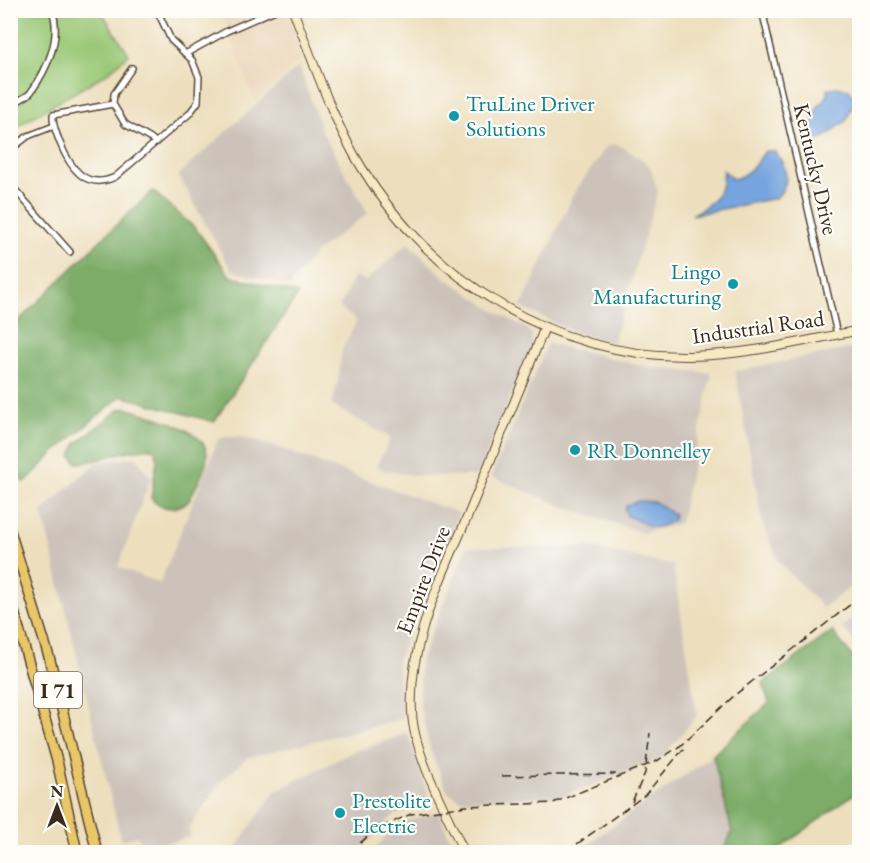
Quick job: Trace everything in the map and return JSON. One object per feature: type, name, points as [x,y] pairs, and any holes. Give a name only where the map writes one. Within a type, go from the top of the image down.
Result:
[{"type":"highway","name":"I 71","points":[[10,531],[50,660],[97,852]]},
{"type":"highway","name":"I 71","points":[[10,598],[54,750],[77,852]]},
{"type":"main road","name":"Industrial Road","points":[[293,10],[338,124],[360,167],[385,203],[427,250],[461,280],[504,308],[545,327],[609,346],[687,356],[753,351],[860,330]]},
{"type":"main road","name":"Empire Drive","points":[[464,852],[423,757],[411,714],[414,667],[426,615],[545,327]]},
{"type":"street","points":[[10,105],[30,93],[50,56],[56,30],[52,10]]},
{"type":"street","points":[[113,104],[56,114],[52,119],[71,167],[83,177],[96,182],[115,177],[189,114],[198,102],[199,77],[187,53],[171,40],[157,10]]},
{"type":"street","points":[[187,53],[227,31],[275,10]]},
{"type":"street","name":"Kentucky Drive","points":[[762,10],[837,334]]},
{"type":"street","points":[[132,68],[114,94],[113,104],[125,124],[156,142]]},
{"type":"street","points":[[10,150],[28,136],[54,126]]},
{"type":"street","points":[[10,184],[70,252]]},
{"type":"shaded area","points":[[221,11],[293,11],[309,52],[255,102]]},
{"type":"shaded area","points":[[299,66],[322,132],[368,213],[315,253],[289,286],[232,271],[178,175]]},
{"type":"shaded area","points":[[617,144],[642,159],[650,167],[658,191],[613,343],[575,333],[521,307],[574,193],[607,146]]},
{"type":"shaded area","points":[[408,243],[444,277],[493,310],[528,329],[532,336],[532,345],[477,476],[421,476],[386,471],[376,466],[391,438],[331,405],[338,381],[342,349],[357,321],[339,307],[355,276],[366,281]]},
{"type":"shaded area","points":[[548,343],[648,367],[712,373],[680,523],[644,533],[565,507],[491,477]]},
{"type":"shaded area","points":[[859,347],[859,580],[823,608],[778,561],[762,520],[735,371]]},
{"type":"shaded area","points":[[225,437],[239,437],[261,442],[459,513],[397,661],[403,719],[247,758],[222,780],[189,828],[190,837],[143,849],[138,836],[121,840],[42,512],[97,462],[135,457],[151,477],[118,567],[160,583],[218,440]]},
{"type":"shaded area","points":[[467,547],[589,547],[673,565],[697,715],[663,757],[563,796],[461,800],[447,791],[431,752],[420,706],[420,660]]},
{"type":"shaded area","points":[[859,613],[859,648],[842,627]]},
{"type":"shaded area","points":[[408,733],[430,802],[393,816],[358,852],[233,852],[275,791],[353,752]]},
{"type":"shaded area","points":[[713,755],[732,832],[723,852],[576,852]]},
{"type":"shaded area","points":[[439,812],[455,852],[371,852],[400,823]]},
{"type":"green space","points":[[11,11],[101,11],[129,54],[106,74],[11,130]]},
{"type":"green space","points":[[153,191],[196,229],[230,276],[298,294],[214,422],[121,396],[54,453],[24,483],[11,465],[11,328]]},
{"type":"green space","points":[[126,408],[187,430],[204,446],[207,455],[205,467],[188,502],[178,507],[168,508],[159,505],[151,498],[157,460],[155,451],[151,448],[124,452],[83,463],[77,463],[71,456],[77,443],[120,409]]},
{"type":"green space","points":[[832,631],[859,665],[859,790],[775,852],[723,852],[732,832],[713,755],[769,703],[763,683]]},
{"type":"water","points":[[836,87],[849,89],[855,101],[846,121],[821,140],[809,138],[817,108],[827,97],[828,89]]},
{"type":"water","points":[[765,151],[774,151],[785,169],[786,181],[776,198],[692,215],[716,198],[723,179],[723,170],[733,179],[743,175],[752,168]]},
{"type":"water","points":[[639,501],[655,502],[674,515],[673,520],[655,527],[627,516],[625,509],[627,505]]},
{"type":"railway","points":[[350,852],[375,830],[411,814],[466,806],[553,803],[657,761],[680,746],[736,694],[860,597]]},
{"type":"railway","points":[[632,802],[645,773],[650,733]]},
{"type":"railway","points":[[566,852],[645,795],[685,747]]},
{"type":"railway","points":[[502,776],[616,774]]},
{"type":"place","name":"TruLine Driver Solutions","points":[[454,116]]},
{"type":"place","name":"Lingo Manufacturing","points":[[733,284]]},
{"type":"place","name":"RR Donnelley","points":[[575,450]]},
{"type":"place","name":"Prestolite Electric","points":[[340,813]]}]
